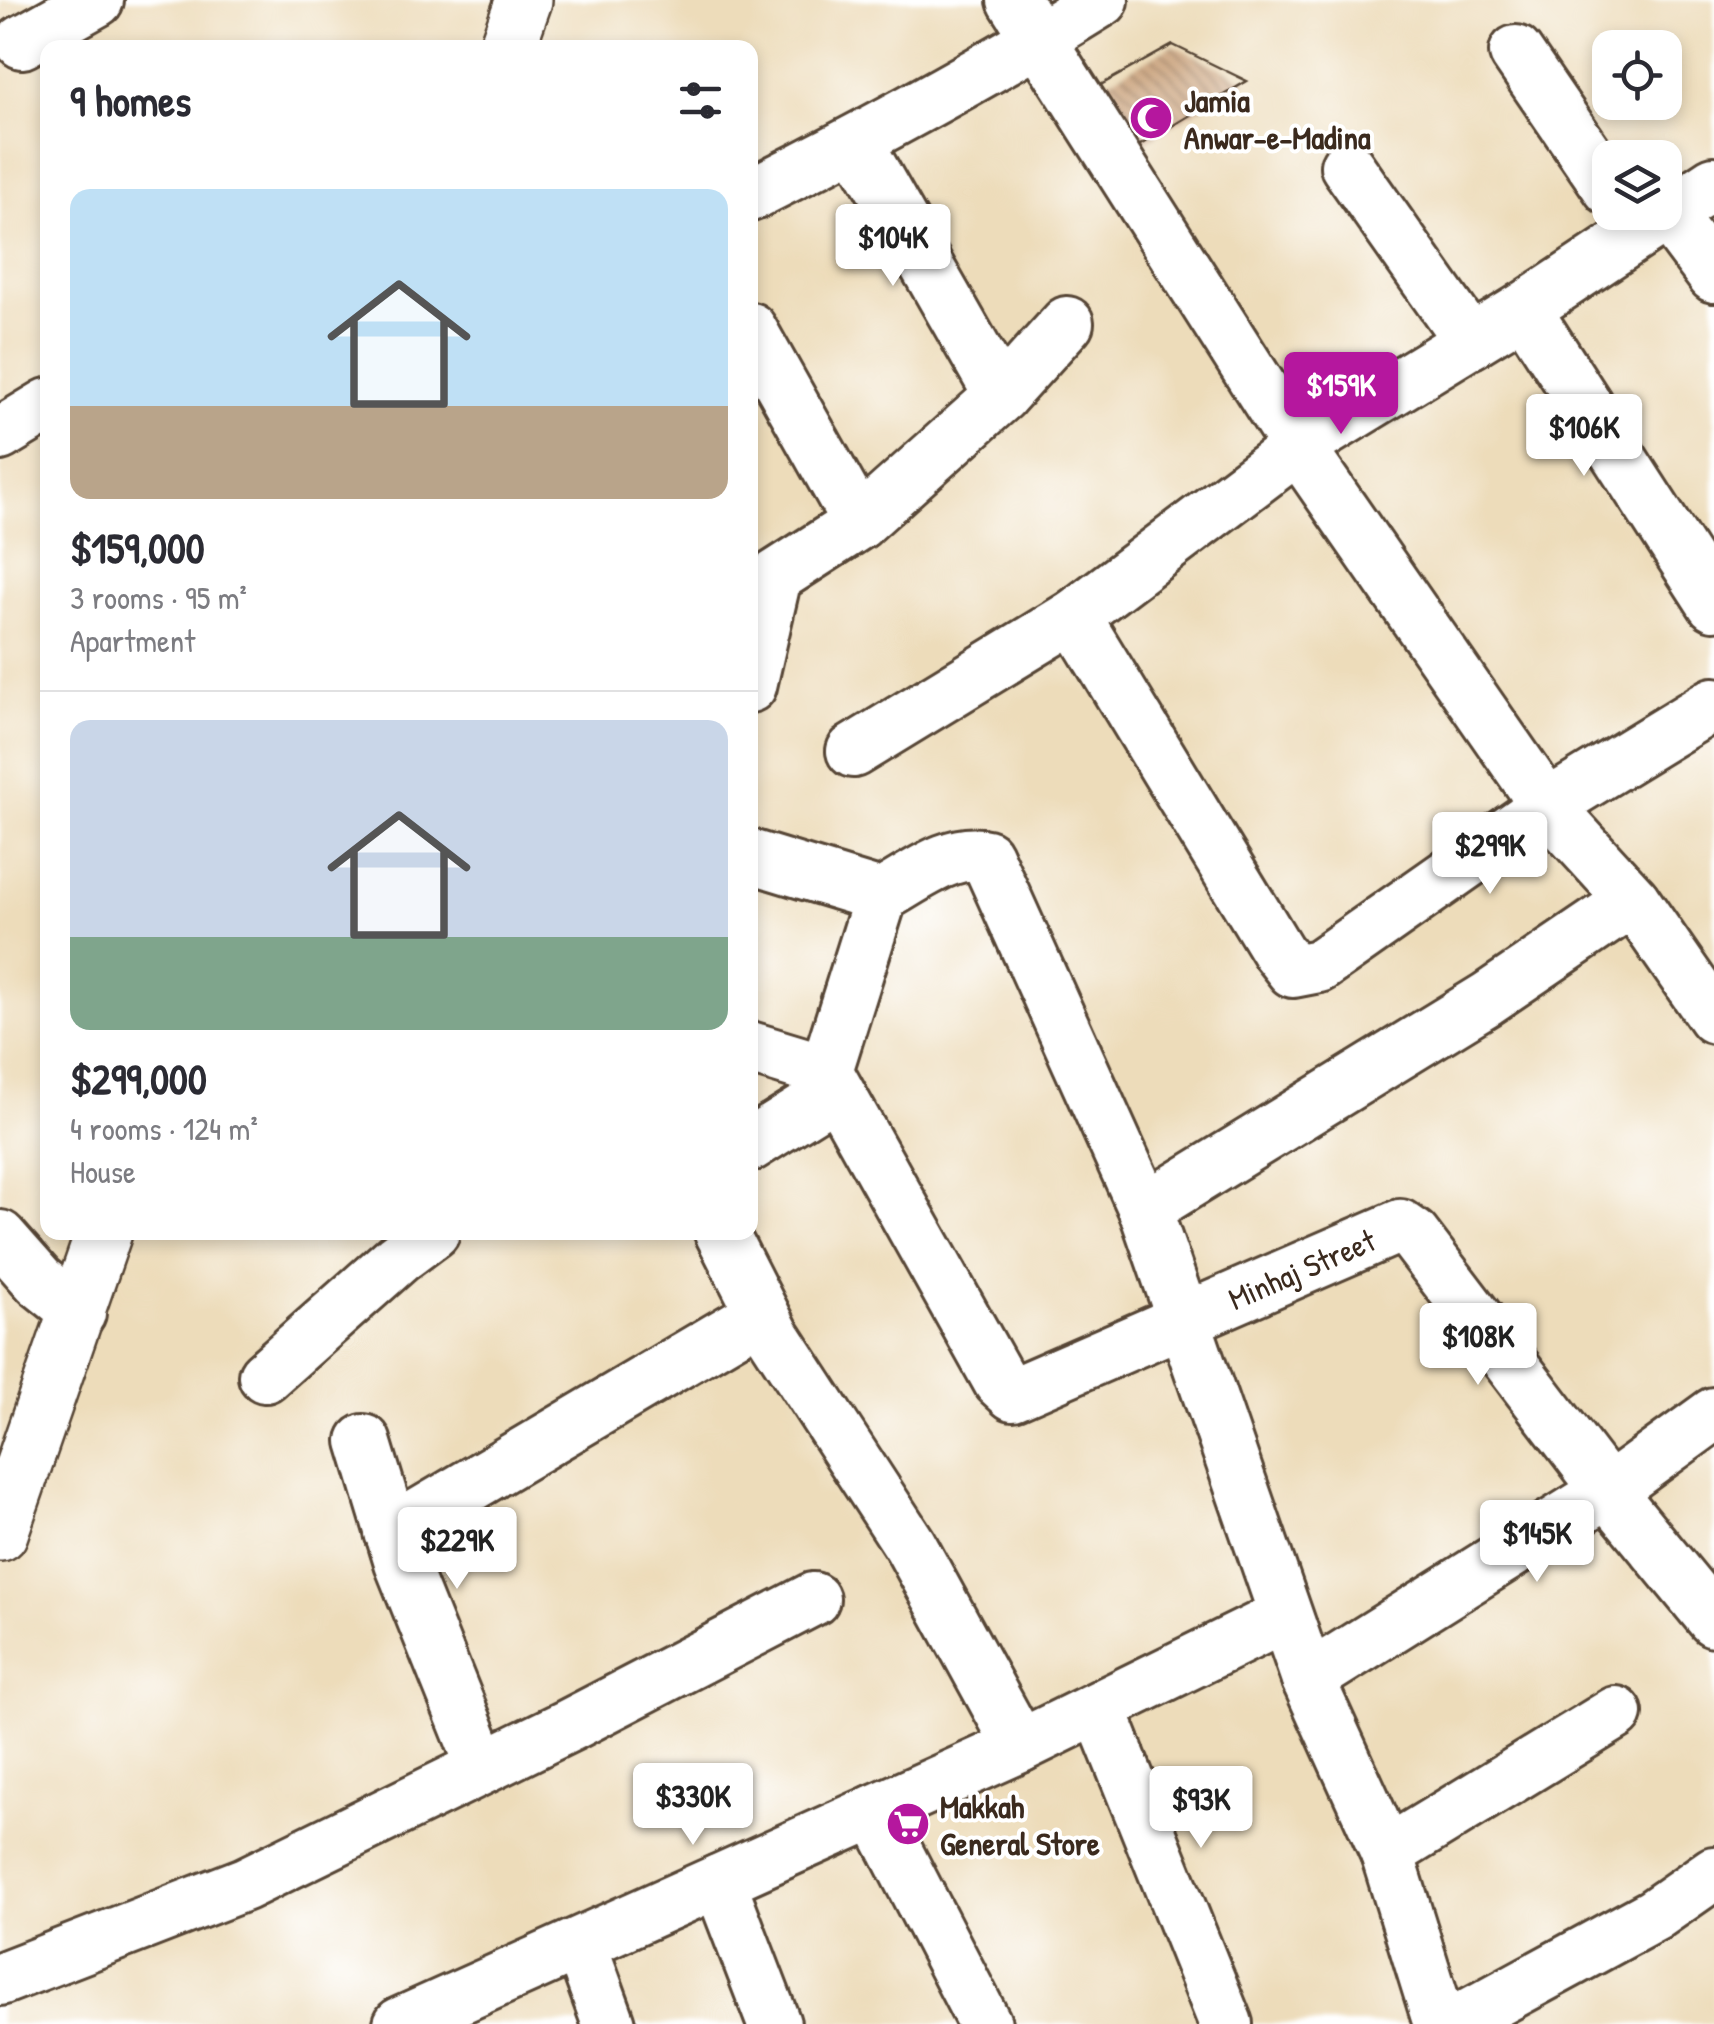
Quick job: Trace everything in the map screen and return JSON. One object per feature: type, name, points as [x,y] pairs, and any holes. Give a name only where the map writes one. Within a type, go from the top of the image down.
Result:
[{"type":"main road","points":[[511,40],[524,0]]},
{"type":"main road","points":[[0,1534],[39,1296],[96,1240]]},
{"type":"street","points":[[22,42],[97,0]]},
{"type":"street","points":[[758,191],[856,142],[1026,20],[1102,0]]},
{"type":"street","points":[[1026,20],[1298,447],[1548,806],[1633,900],[1714,1017]]},
{"type":"street","points":[[1516,52],[1592,163]]},
{"type":"street","points":[[856,142],[1001,396]]},
{"type":"street","points":[[1347,166],[1471,342]]},
{"type":"street","points":[[1682,200],[1714,183]]},
{"type":"street","points":[[853,751],[1074,616],[1298,447],[1524,309],[1630,230]]},
{"type":"street","points":[[1658,230],[1714,276]]},
{"type":"street","points":[[1524,309],[1714,604]]},
{"type":"street","points":[[758,646],[775,577],[859,523],[1001,396],[1067,323]]},
{"type":"street","points":[[758,343],[859,523]]},
{"type":"street","points":[[0,434],[40,410]]},
{"type":"street","points":[[1074,616],[1293,971],[1319,966],[1548,806],[1714,704]]},
{"type":"street","points":[[758,858],[881,896],[954,857],[970,852],[986,856],[1145,1209],[1308,1679],[1387,1853],[1440,2024]]},
{"type":"street","points":[[758,1139],[831,1081],[881,896]]},
{"type":"street","points":[[1145,1209],[1487,999],[1633,900]]},
{"type":"street","points":[[758,1051],[831,1081],[1000,1382],[1013,1394],[1183,1322]]},
{"type":"street","name":"Minhaj Street","points":[[1183,1322],[1400,1226],[1414,1235],[1608,1491],[1714,1620]]},
{"type":"street","points":[[0,1238],[39,1296]]},
{"type":"street","points":[[265,1376],[423,1240]]},
{"type":"street","points":[[725,1240],[762,1313],[910,1545],[1020,1746]]},
{"type":"street","points":[[392,1532],[762,1313]]},
{"type":"street","points":[[1308,1679],[1608,1491],[1714,1414]]},
{"type":"street","points":[[364,1441],[392,1532],[483,1767]]},
{"type":"street","points":[[0,1979],[244,1884],[813,1599]]},
{"type":"street","points":[[400,2024],[1020,1746],[1285,1616]]},
{"type":"street","points":[[1098,1708],[1226,2024]]},
{"type":"street","points":[[1387,1853],[1616,1713]]},
{"type":"street","points":[[876,1811],[985,2024]]},
{"type":"street","points":[[1453,2024],[1654,1915],[1714,1873]]},
{"type":"street","points":[[719,1881],[774,2024]]},
{"type":"street","points":[[580,1944],[609,2024]]},
{"type":"building","name":"Jamia Anwar-e-Madina","points":[[1173,45],[1247,81],[1135,148],[1097,87]]},
{"type":"place","name":"Jamia Anwar-e-Madina","points":[[1151,118]]},
{"type":"place","name":"Makkah General Store","points":[[908,1824]]}]
